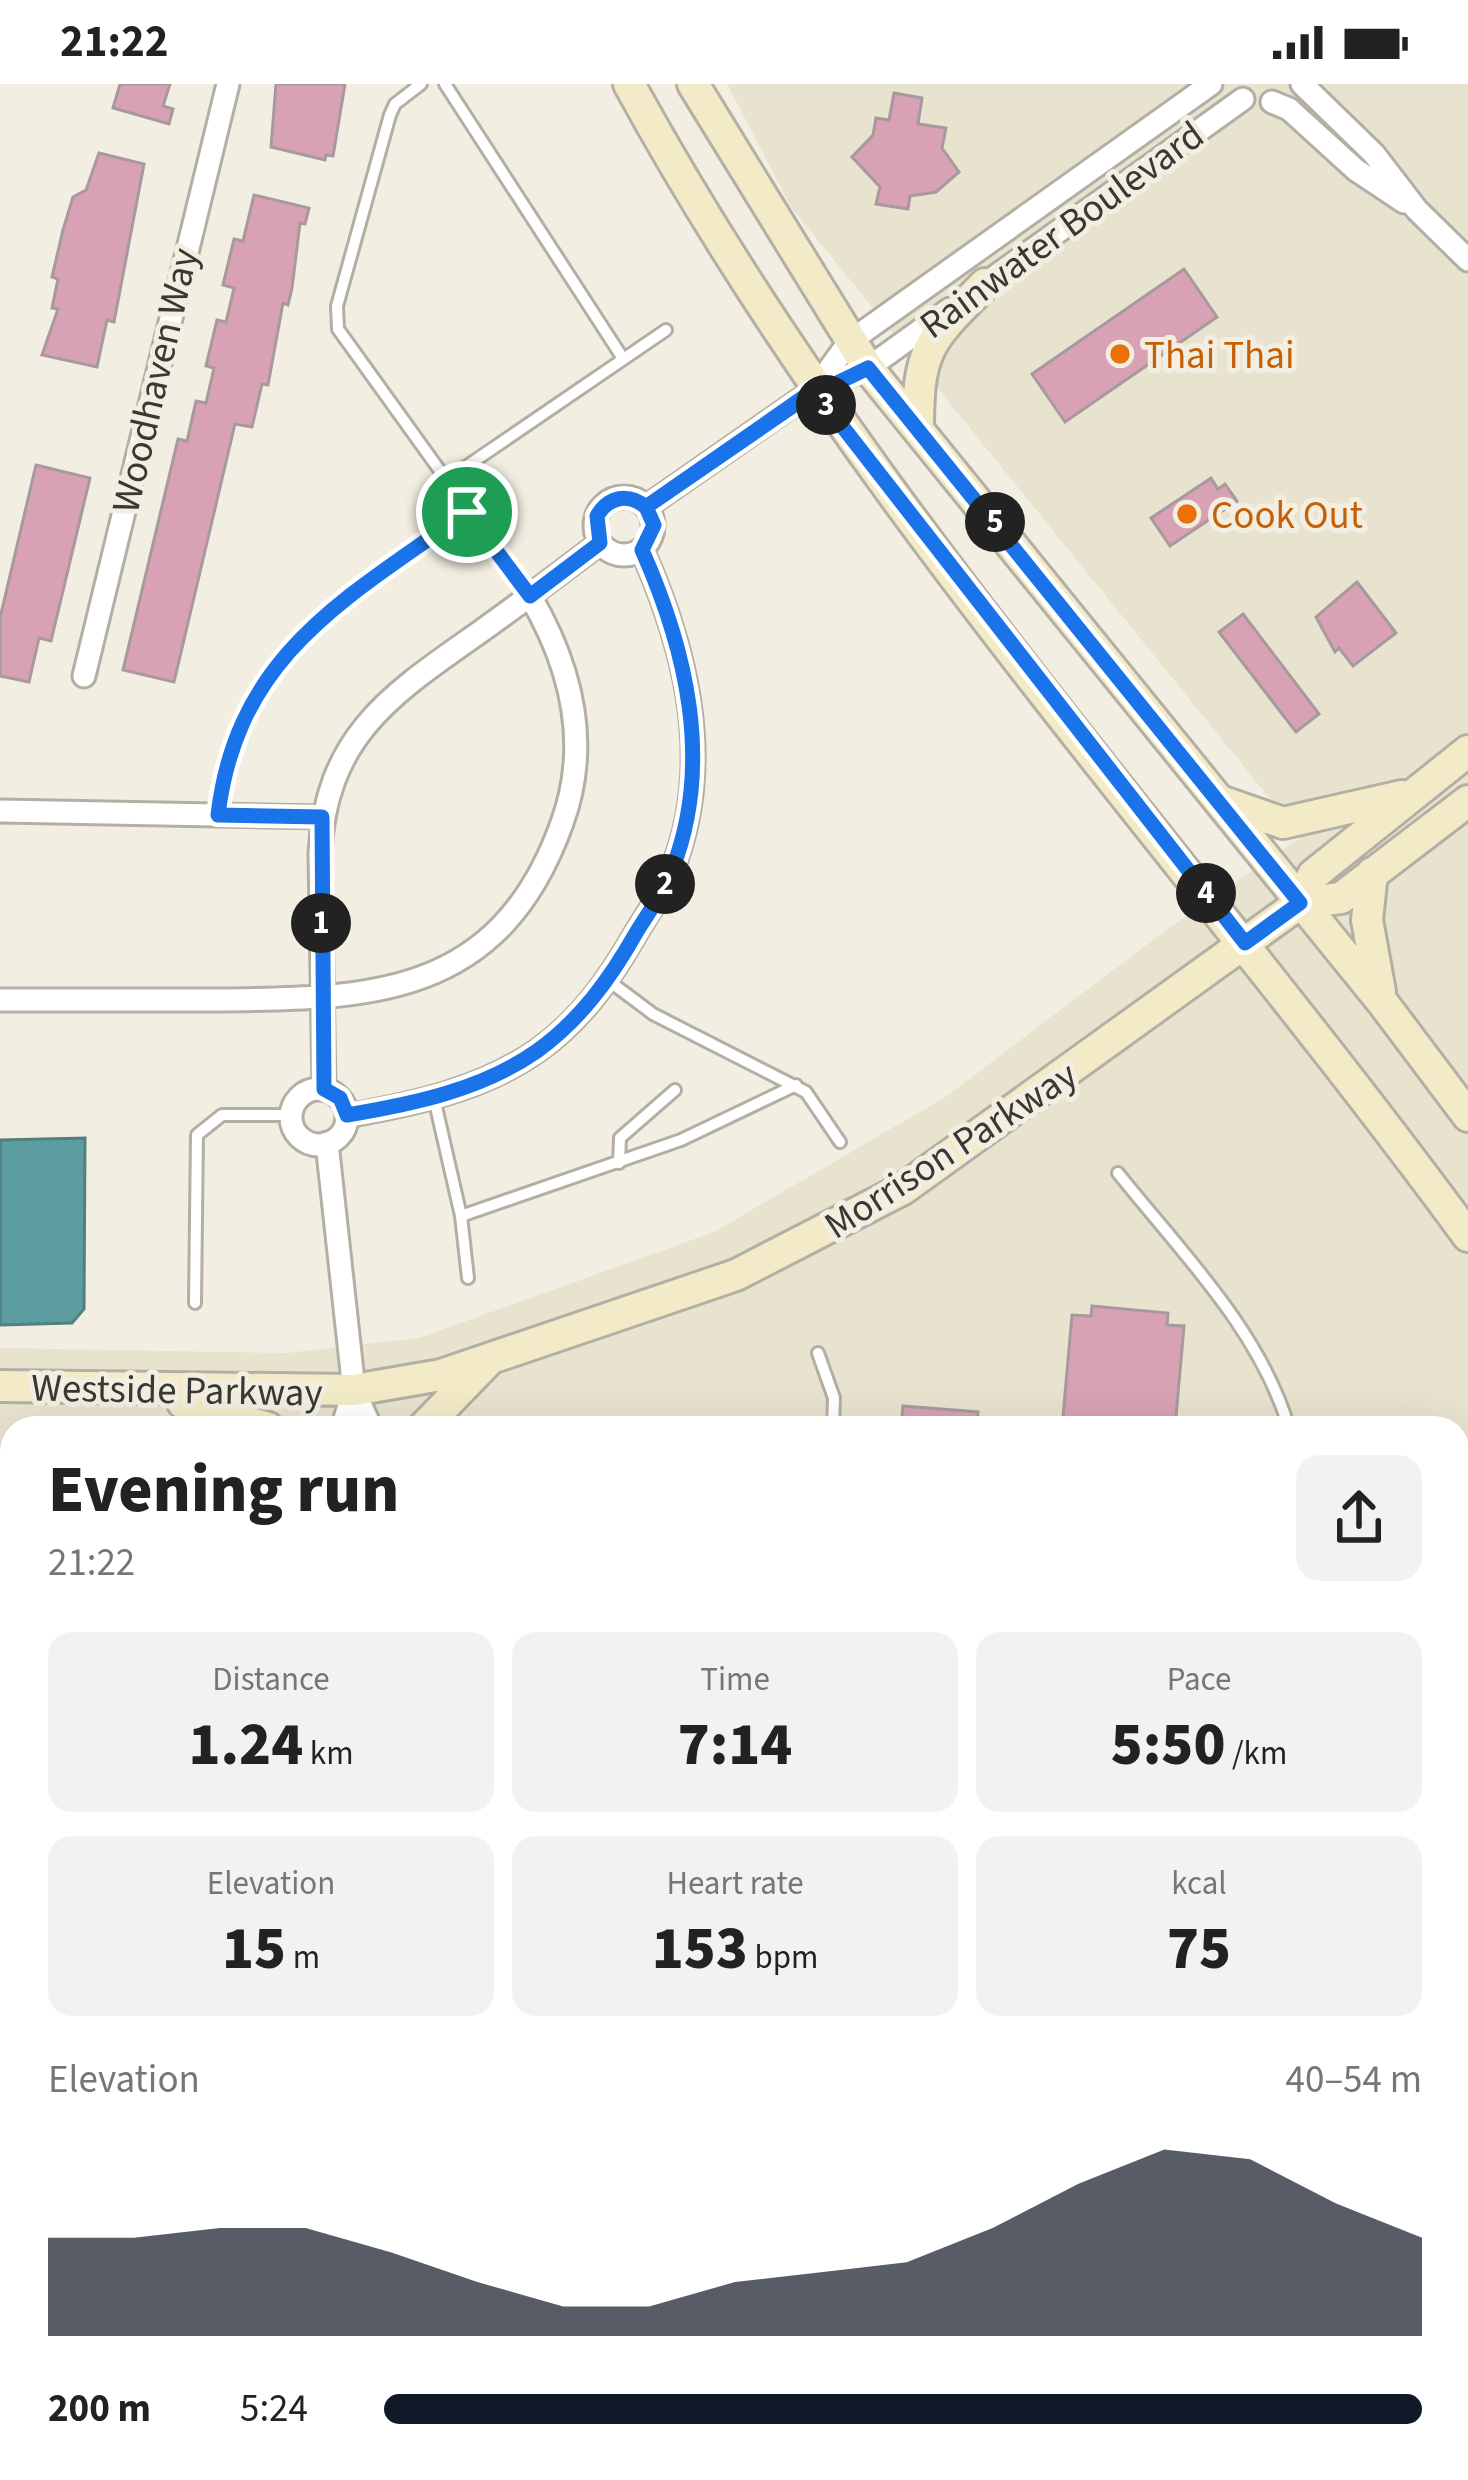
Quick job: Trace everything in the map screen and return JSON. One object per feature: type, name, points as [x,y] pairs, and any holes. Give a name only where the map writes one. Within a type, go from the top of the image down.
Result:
[{"type":"main road","points":[[629,84],[814,390],[1468,1236]]},
{"type":"main road","points":[[692,84],[868,368],[1383,1003],[1468,1116]]},
{"type":"main road","points":[[918,428],[920,368],[927,347],[985,284]]},
{"type":"main road","points":[[1245,943],[1300,903],[1313,874],[1468,751]]},
{"type":"main road","points":[[1218,799],[1283,823],[1416,792]]},
{"type":"main road","points":[[1300,903],[1335,901],[1468,800]]},
{"type":"main road","points":[[1372,873],[1367,920],[1383,1003]]},
{"type":"main road","name":"Morrison Parkway","points":[[354,1390],[488,1360],[736,1275],[821,1234],[982,1137],[1245,943]]},
{"type":"main road","points":[[434,1416],[488,1360]]},
{"type":"main road","name":"Westside Parkway","points":[[0,1386],[354,1390]]},
{"type":"main road","points":[[124,1389],[224,1416]]},
{"type":"street","name":"Woodhaven Way","points":[[84,676],[228,84]]},
{"type":"street","name":"Rainwater Boulevard","points":[[814,390],[849,342],[1210,84]]},
{"type":"street","points":[[1272,102],[1298,84],[1374,154],[1417,210],[1468,260]]},
{"type":"street","name":"Rainwater Boulevard","points":[[814,390],[868,368],[1236,91]]},
{"type":"street","points":[[1236,91],[1289,109],[1356,170],[1417,210]]},
{"type":"street","points":[[646,507],[814,390]]},
{"type":"street","points":[[628,497],[646,507],[654,525],[642,550],[624,556],[600,543],[597,516],[609,501],[628,497]]},
{"type":"street","points":[[324,1089],[322,817],[339,764],[374,712],[600,543]]},
{"type":"street","points":[[347,1115],[434,1098],[492,1076],[537,1051],[608,981],[672,871],[688,798],[692,707],[685,664],[642,550]]},
{"type":"street","points":[[0,1000],[322,1000],[395,989],[456,961],[511,912],[554,845],[568,806],[577,736],[565,669],[530,596]]},
{"type":"street","points":[[0,811],[322,817]]},
{"type":"street","points":[[324,1089],[340,1098],[347,1115],[342,1133],[327,1143],[302,1138],[291,1114],[298,1098],[324,1089]]},
{"type":"street","points":[[327,1143],[354,1390],[366,1416]]},
{"type":"street","points":[[346,1416],[354,1390]]},
{"type":"lane","points":[[422,84],[395,104],[390,116],[337,317],[341,338],[530,596]]},
{"type":"lane","points":[[445,84],[622,357]]},
{"type":"lane","points":[[445,481],[667,330]]},
{"type":"lane","points":[[218,815],[242,720],[271,669],[315,622],[467,512]]},
{"type":"lane","points":[[608,981],[653,1014],[796,1085],[840,1142]]},
{"type":"lane","points":[[461,1216],[619,1162],[796,1085]]},
{"type":"lane","points":[[619,1162],[620,1138],[675,1090]]},
{"type":"lane","points":[[434,1098],[461,1216],[468,1277]]},
{"type":"lane","points":[[195,1303],[196,1135],[222,1114],[291,1114]]},
{"type":"lane","points":[[1118,1173],[1243,1330],[1275,1381],[1285,1416]]},
{"type":"lane","points":[[818,1353],[834,1398],[833,1416]]},
{"type":"shaded area","points":[[727,84],[1468,84],[1468,1416],[0,1416],[0,1348],[287,1353],[419,1338],[714,1232],[947,1096],[1166,930],[1301,837],[791,207]]},
{"type":"water","points":[[85,1138],[84,1309],[72,1323],[0,1325],[0,1140]]},
{"type":"building","points":[[120,84],[170,84],[163,106],[173,109],[169,124],[113,108]]},
{"type":"building","points":[[276,84],[345,84],[333,156],[326,155],[325,160],[271,147]]},
{"type":"building","points":[[894,93],[922,98],[918,124],[946,128],[942,148],[959,172],[936,192],[910,196],[908,209],[876,204],[880,187],[852,157],[873,135],[876,118],[889,120]]},
{"type":"building","points":[[99,153],[144,164],[114,322],[107,320],[97,367],[42,355],[58,309],[52,308],[58,279],[52,277],[63,230],[73,197],[86,190]]},
{"type":"building","points":[[254,195],[309,208],[305,224],[300,223],[292,288],[288,305],[283,303],[268,385],[262,384],[252,427],[235,424],[174,682],[123,670],[178,439],[187,441],[196,401],[206,403],[214,368],[206,366],[217,320],[226,322],[234,288],[223,285],[234,239],[243,241]]},
{"type":"building","points":[[1184,269],[1217,317],[1065,422],[1032,374]]},
{"type":"building","points":[[36,465],[90,478],[51,641],[39,638],[29,682],[0,676],[0,618]]},
{"type":"building","points":[[1211,478],[1218,489],[1225,484],[1237,501],[1170,546],[1151,518]]},
{"type":"building","points":[[1357,582],[1396,633],[1353,666],[1339,648],[1335,652],[1316,617]]},
{"type":"building","points":[[1243,614],[1319,714],[1296,732],[1219,632]]},
{"type":"building","points":[[1092,1306],[1168,1313],[1167,1325],[1184,1326],[1176,1416],[1063,1416],[1072,1315],[1091,1316]]},
{"type":"building","points":[[903,1406],[978,1412],[978,1416],[902,1416]]},
{"type":"place","name":"Thai Thai","points":[[1120,354]]},
{"type":"place","name":"Cook Out","points":[[1187,514]]},
{"type":"route","points":[[467,512],[315,622],[287,650],[256,691],[242,720],[222,786],[218,815],[322,817],[324,1089],[340,1098],[347,1115],[434,1098],[492,1076],[537,1051],[608,981],[672,871],[688,798],[692,707],[672,623],[642,550],[654,525],[646,507],[814,390],[1245,943],[1300,903],[1108,659],[868,368],[814,390],[800,401],[646,507],[628,497],[609,501],[595,525],[600,543],[530,596],[467,512]]}]
